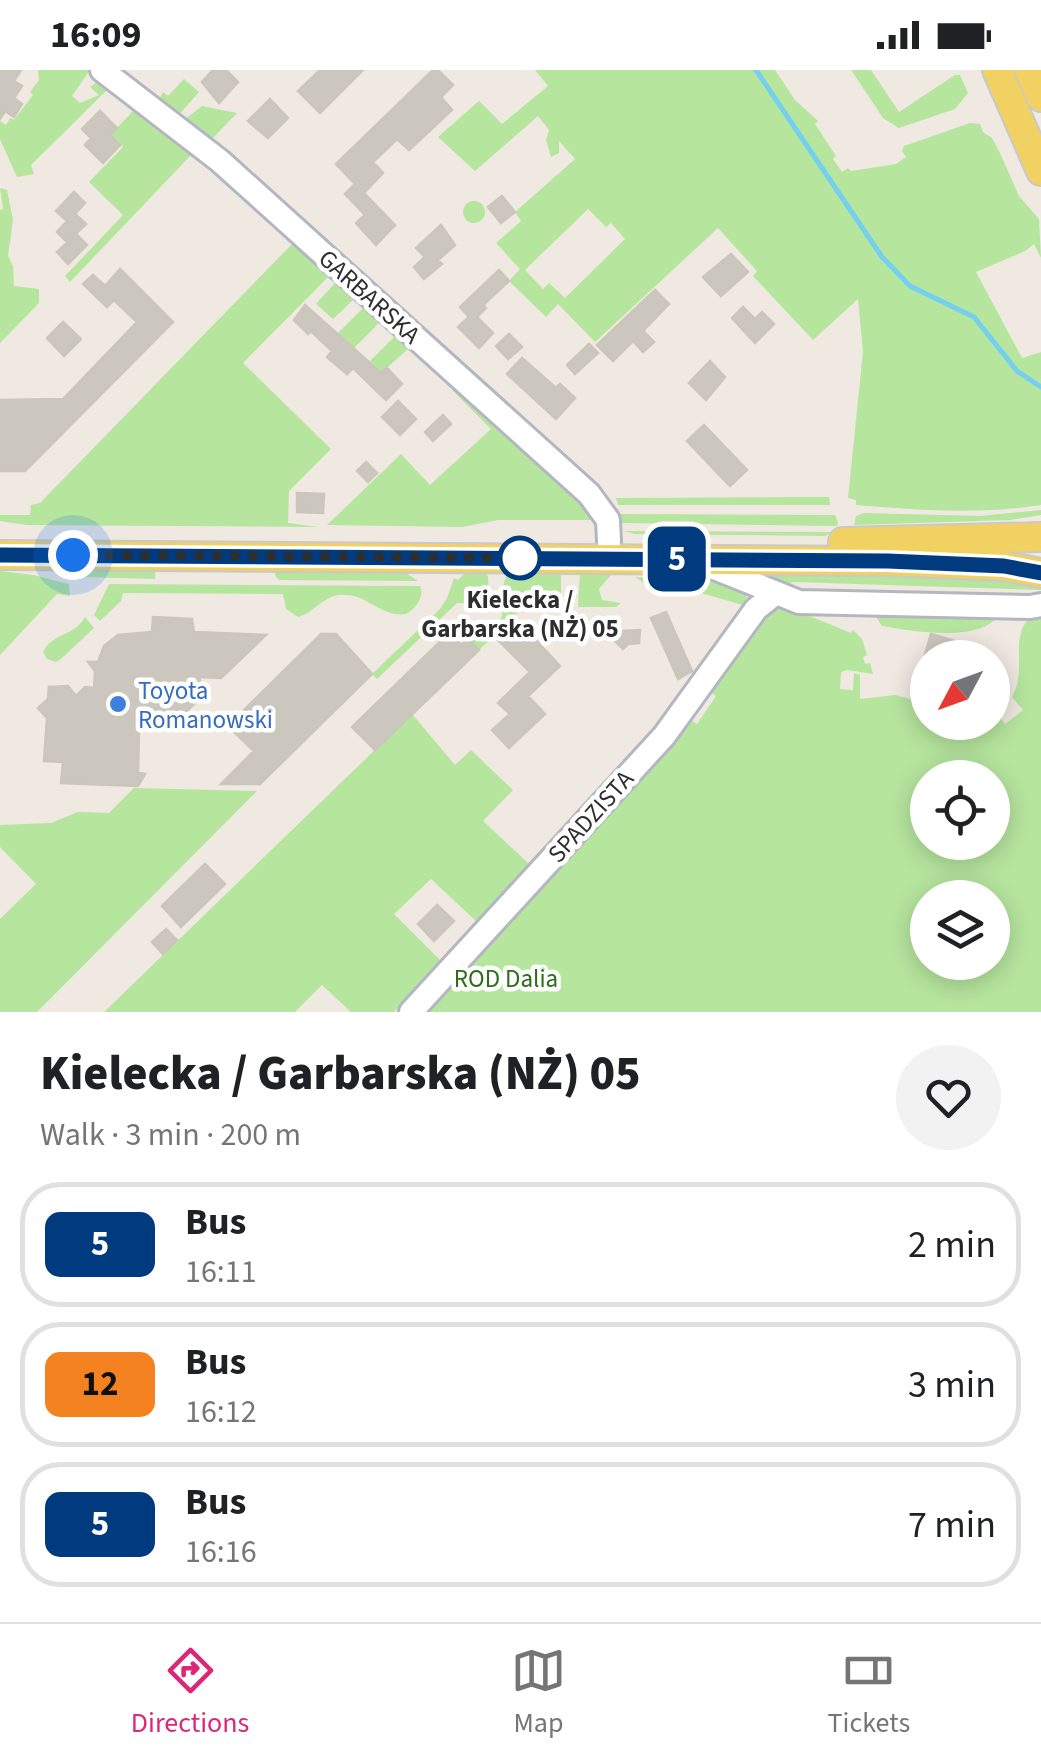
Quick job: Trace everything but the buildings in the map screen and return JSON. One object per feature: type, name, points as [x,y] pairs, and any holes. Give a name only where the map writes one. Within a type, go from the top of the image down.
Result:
[{"type":"main road","points":[[996,70],[1041,171]]},
{"type":"main road","points":[[1029,70],[1041,97]]},
{"type":"main road","points":[[0,538],[851,542],[1041,538]]},
{"type":"main road","points":[[0,554],[951,563],[1041,573]]},
{"type":"street","name":"GARBARSKA","points":[[102,70],[220,161],[589,494],[606,515],[609,542]]},
{"type":"street","points":[[680,559],[714,567],[799,602],[1030,608],[1041,605]]},
{"type":"street","name":"SPADZISTA","points":[[411,1012],[664,736],[756,609],[766,588]]},
{"type":"green space","points":[[38,70],[90,70],[72,96],[80,103],[99,95],[90,87],[102,78],[204,154],[329,270],[330,275],[243,363],[331,449],[289,491],[288,523],[318,527],[27,525],[0,521],[0,515],[30,515],[31,505],[40,503],[294,242],[193,153],[70,282],[65,276],[123,215],[89,182],[123,147],[111,134],[134,110],[108,89],[31,165],[34,174],[17,177],[0,139],[0,121],[6,125],[10,118],[14,120],[33,95],[30,92],[39,80]]},
{"type":"green space","points":[[535,70],[775,70],[795,100],[818,121],[815,124],[842,172],[848,168],[851,171],[896,164],[906,157],[904,146],[970,123],[980,124],[992,138],[1019,196],[1039,219],[1041,258],[1034,244],[976,272],[1022,358],[1041,352],[1041,505],[972,511],[856,505],[856,500],[848,498],[863,352],[858,299],[813,340],[753,276],[757,271],[718,228],[595,342],[558,304],[546,317],[509,281],[520,269],[496,243],[521,221],[515,212],[575,159],[559,141],[559,153],[551,157],[546,140],[549,130],[538,116],[475,171],[438,137],[479,101],[502,124],[548,86]],"holes":[[[588,209],[606,227],[611,223],[625,239],[565,298],[549,283],[543,289],[525,270]]]},
{"type":"green space","points":[[851,70],[871,70],[899,112],[955,75],[960,75],[968,93],[955,109],[899,128],[883,118]]},
{"type":"green space","points":[[184,79],[199,92],[177,117],[159,100],[163,92],[168,96]]},
{"type":"green space","points":[[202,106],[237,113],[210,141],[183,121]]},
{"type":"green space","points":[[0,188],[7,190],[13,220],[8,256],[14,286],[39,289],[39,303],[0,343],[3,209]]},
{"type":"green space","points":[[474,201],[482,204],[482,220],[474,223],[466,220],[463,212],[466,204]]},
{"type":"green space","points":[[335,283],[353,300],[333,319],[316,304]]},
{"type":"green space","points":[[363,308],[379,323],[353,349],[330,341]]},
{"type":"green space","points":[[394,337],[408,349],[381,373],[370,361]]},
{"type":"green space","points":[[455,387],[562,479],[598,520],[498,520],[462,527],[327,525],[401,454],[430,485],[491,429],[452,390]]},
{"type":"green space","points":[[829,497],[830,505],[618,505],[616,498]]},
{"type":"green space","points":[[1041,510],[1041,515],[1010,520],[854,525],[856,516],[864,513],[980,516]]},
{"type":"green space","points":[[616,514],[835,515],[838,523],[622,523]]},
{"type":"green space","points":[[624,531],[832,532],[825,536]]},
{"type":"green space","points":[[97,563],[155,571],[155,579],[84,577],[88,567]]},
{"type":"green space","points":[[275,565],[329,572],[406,573],[418,581],[279,580]]},
{"type":"green space","points":[[0,571],[69,584],[70,596],[57,594],[0,655]]},
{"type":"green space","points":[[466,572],[484,572],[488,576],[489,604],[457,603],[377,679],[372,674],[440,609],[454,578],[458,580]]},
{"type":"green space","points":[[509,572],[561,573],[561,606],[526,605],[479,650],[467,638],[468,631],[496,625],[501,619],[504,581]]},
{"type":"green space","points":[[580,572],[611,575],[599,589],[602,600],[621,603],[616,607],[578,607]]},
{"type":"green space","points":[[753,573],[994,573],[1041,582],[1041,590],[794,582],[780,585]]},
{"type":"green space","points":[[635,577],[716,581],[748,594],[743,605],[673,585],[651,588]]},
{"type":"green space","points":[[109,584],[420,586],[421,595],[406,614],[388,612],[358,597],[339,595],[298,617],[286,609],[283,594],[123,593],[121,601],[100,621],[94,615]]},
{"type":"green space","points":[[793,588],[1034,596],[829,597]]},
{"type":"green space","name":"ROD Dalia","points":[[773,601],[851,633],[853,630],[862,639],[867,655],[863,657],[865,664],[870,663],[873,674],[841,672],[840,689],[853,690],[854,673],[860,675],[860,699],[895,695],[910,699],[910,740],[1010,740],[1010,720],[1023,710],[1012,697],[1019,673],[1020,638],[1023,627],[1041,610],[1041,1012],[421,1012],[686,717],[697,724],[716,696],[706,688]]},
{"type":"green space","points":[[85,617],[94,628],[61,659],[47,659],[43,652],[47,646]]},
{"type":"green space","points":[[876,617],[996,619],[972,630],[941,633],[882,626]]},
{"type":"green space","points":[[412,714],[455,765],[471,750],[513,790],[483,821],[529,864],[477,922],[431,879],[394,914],[441,961],[394,1012],[351,1012],[322,985],[295,1012],[104,1012]]},
{"type":"green space","points":[[134,788],[257,791],[37,1012],[0,1012],[0,919],[36,884],[0,847],[0,825],[51,823],[78,812],[109,813]]},
{"type":"waterway","points":[[756,70],[882,257],[910,286],[974,317],[1017,371],[1041,387]]},
{"type":"bus line","name":"5","points":[[0,555],[888,561],[1004,566],[1041,573]]},
{"type":"place","name":"Kielecka / Garbarska (NŻ) 05","points":[[520,558]]},
{"type":"place","name":"Toyota Romanowski","points":[[118,704]]},
{"type":"route","points":[[73,555],[534,558],[520,558]]}]
